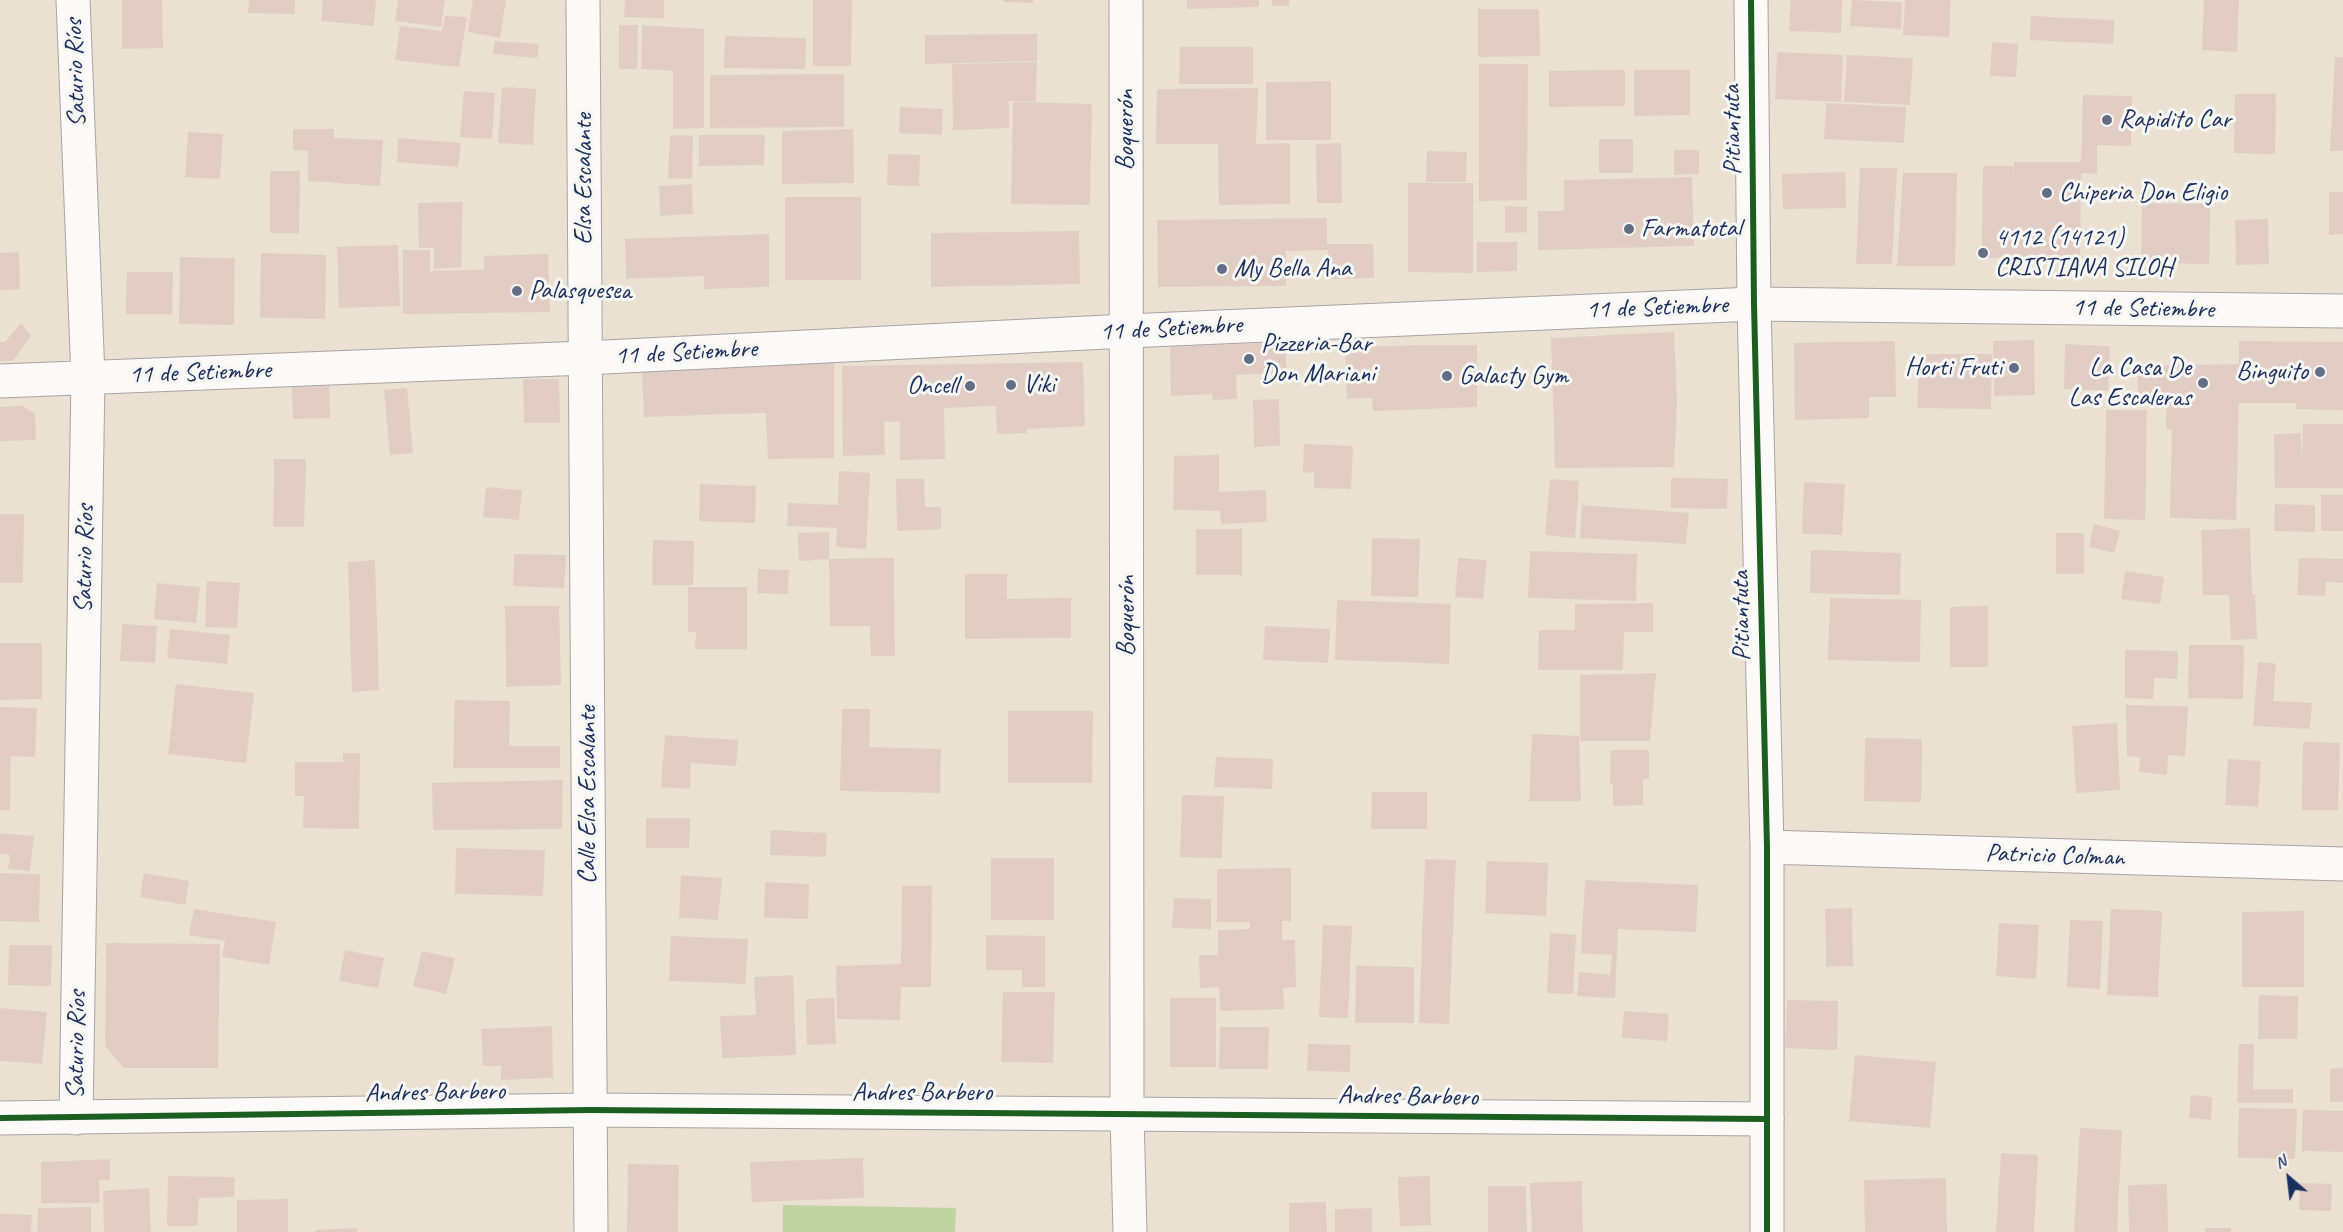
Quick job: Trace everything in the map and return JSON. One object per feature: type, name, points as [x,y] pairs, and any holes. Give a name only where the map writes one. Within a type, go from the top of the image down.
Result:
[{"type":"street","name":"Saturio Ríos","points":[[74,0],[88,377],[76,1118]]},
{"type":"street","name":"Elsa Escalante","points":[[583,0],[585,358]]},
{"type":"street","name":"Boquerón","points":[[1126,0],[1127,1114],[1130,1232]]},
{"type":"street","name":"Pitiantuta","points":[[1751,0],[1754,304],[1767,847],[1767,1232]]},
{"type":"street","name":"11 de Setiembre","points":[[0,381],[585,358],[1127,331],[1754,304],[2343,311]]},
{"type":"street","name":"Calle Elsa Escalante","points":[[585,358],[591,1232]]},
{"type":"street","name":"Patricio Colman","points":[[1767,847],[2343,864]]},
{"type":"street","name":"Andres Barbero","points":[[0,1118],[590,1110],[1767,1119]]},
{"type":"green space","points":[[783,1205],[956,1208],[955,1232],[783,1232]]},
{"type":"building","points":[[122,0],[162,0],[163,48],[122,49]]},
{"type":"building","points":[[249,0],[295,0],[295,14],[248,13]]},
{"type":"building","points":[[323,0],[376,0],[374,26],[321,21]]},
{"type":"building","points":[[398,0],[445,0],[441,27],[395,21]]},
{"type":"building","points":[[473,0],[506,0],[500,38],[468,32]]},
{"type":"building","points":[[625,0],[664,0],[664,18],[624,17]]},
{"type":"building","points":[[813,0],[852,0],[851,66],[813,66]]},
{"type":"building","points":[[1003,0],[1033,0],[1033,3],[1003,2]]},
{"type":"building","points":[[1187,0],[1259,0],[1259,7],[1187,9]]},
{"type":"building","points":[[1272,0],[1289,0],[1289,6],[1272,6]]},
{"type":"building","points":[[1791,0],[1842,0],[1841,33],[1789,31]]},
{"type":"building","points":[[1852,0],[1902,2],[1901,29],[1850,26]]},
{"type":"building","points":[[1905,0],[1951,0],[1949,37],[1903,35]]},
{"type":"building","points":[[2204,0],[2239,0],[2237,52],[2202,50]]},
{"type":"building","points":[[1478,9],[1539,9],[1540,56],[1478,57]]},
{"type":"building","points":[[445,16],[467,17],[459,67],[395,60],[400,26],[442,31]]},
{"type":"building","points":[[2031,16],[2114,20],[2113,44],[2030,40]]},
{"type":"building","points":[[619,25],[638,25],[637,69],[619,69]]},
{"type":"building","points":[[642,25],[704,29],[704,128],[673,129],[673,71],[641,69]]},
{"type":"building","points":[[1037,34],[1037,61],[925,64],[925,35]]},
{"type":"building","points":[[725,36],[806,38],[805,69],[724,68]]},
{"type":"building","points":[[495,41],[539,44],[537,58],[493,54]]},
{"type":"building","points":[[1992,42],[2018,44],[2016,77],[1990,76]]},
{"type":"building","points":[[1180,47],[1253,47],[1253,84],[1179,84]]},
{"type":"building","points":[[1777,52],[1843,55],[1841,102],[1775,99]]},
{"type":"building","points":[[1847,55],[1913,58],[1910,105],[1844,102]]},
{"type":"building","points":[[2335,57],[2343,57],[2343,151],[2330,151]]},
{"type":"building","points":[[1037,62],[1036,102],[1009,101],[1009,128],[953,130],[952,64]]},
{"type":"building","points":[[1479,64],[1528,64],[1527,200],[1479,201]]},
{"type":"building","points":[[1625,70],[1625,106],[1549,107],[1549,71]]},
{"type":"building","points":[[1634,70],[1690,70],[1690,115],[1634,116]]},
{"type":"building","points":[[844,74],[844,127],[710,128],[710,75]]},
{"type":"building","points":[[1331,81],[1331,140],[1266,140],[1266,82]]},
{"type":"building","points":[[502,87],[536,89],[533,145],[498,143]]},
{"type":"building","points":[[1258,88],[1256,144],[1290,143],[1290,204],[1219,205],[1218,144],[1156,144],[1157,89]]},
{"type":"building","points":[[464,91],[495,93],[492,139],[460,137]]},
{"type":"building","points":[[2235,94],[2276,94],[2275,154],[2234,153]]},
{"type":"building","points":[[2083,95],[2132,96],[2131,146],[2097,145],[2097,174],[2081,173],[2080,259],[1982,258],[1983,166],[2013,166],[2014,176],[2014,162],[2081,162]]},
{"type":"building","points":[[1013,102],[1092,104],[1090,205],[1011,204]]},
{"type":"building","points":[[1826,103],[1906,107],[1904,143],[1824,139]]},
{"type":"building","points":[[900,107],[943,109],[942,135],[899,133]]},
{"type":"building","points":[[293,129],[334,129],[334,138],[383,140],[380,186],[308,181],[308,151],[293,150]]},
{"type":"building","points":[[853,129],[854,183],[782,184],[782,131]]},
{"type":"building","points":[[188,132],[223,134],[220,179],[185,177]]},
{"type":"building","points":[[670,135],[693,136],[692,179],[668,178]]},
{"type":"building","points":[[699,135],[765,135],[764,165],[699,166]]},
{"type":"building","points":[[398,138],[461,143],[458,167],[397,162]]},
{"type":"building","points":[[1599,139],[1633,139],[1633,173],[1599,173]]},
{"type":"building","points":[[1341,143],[1342,203],[1317,203],[1316,144]]},
{"type":"building","points":[[1674,150],[1699,150],[1699,174],[1674,175]]},
{"type":"building","points":[[1427,151],[1467,152],[1466,182],[1426,182]]},
{"type":"building","points":[[888,154],[920,155],[919,186],[887,185]]},
{"type":"building","points":[[1860,168],[1897,168],[1892,264],[1856,264]]},
{"type":"building","points":[[270,171],[300,171],[299,233],[270,233]]},
{"type":"building","points":[[1845,172],[1846,208],[1783,209],[1782,174]]},
{"type":"building","points":[[1903,173],[1957,173],[1955,266],[1897,266]]},
{"type":"building","name":"Farmatotal","points":[[1692,177],[1694,246],[1538,250],[1538,211],[1564,211],[1564,180]]},
{"type":"building","points":[[1408,183],[1473,183],[1473,273],[1408,272]]},
{"type":"building","points":[[692,184],[693,214],[660,216],[659,186]]},
{"type":"building","points":[[2329,192],[2343,192],[2343,234],[2329,235]]},
{"type":"building","points":[[785,197],[861,197],[861,280],[785,280]]},
{"type":"building","points":[[463,202],[461,267],[434,269],[434,248],[419,248],[418,203]]},
{"type":"building","points":[[2142,203],[2210,204],[2209,264],[2141,263]]},
{"type":"building","points":[[1505,206],[1527,207],[1527,232],[1505,233]]},
{"type":"building","name":"My Bella Ana","points":[[1327,218],[1327,244],[1373,244],[1374,278],[1327,279],[1328,250],[1286,251],[1286,286],[1158,287],[1157,220]]},
{"type":"building","points":[[2268,219],[2269,264],[2236,265],[2235,220]]},
{"type":"building","points":[[1079,231],[1080,284],[931,287],[931,233]]},
{"type":"building","points":[[769,234],[769,287],[704,289],[704,276],[626,279],[625,239]]},
{"type":"building","points":[[1477,242],[1517,242],[1517,271],[1477,272]]},
{"type":"building","points":[[398,245],[400,306],[339,308],[337,247]]},
{"type":"building","points":[[403,250],[430,250],[430,271],[484,270],[484,256],[548,254],[550,312],[403,314]]},
{"type":"building","points":[[19,252],[20,289],[0,290],[0,253]]},
{"type":"building","points":[[261,253],[326,255],[325,319],[260,318]]},
{"type":"building","points":[[180,257],[235,258],[234,325],[179,324]]},
{"type":"building","points":[[127,272],[173,272],[172,314],[126,314]]},
{"type":"building","points":[[21,323],[31,336],[13,361],[0,361],[0,342],[5,342]]},
{"type":"building","points":[[1674,332],[1677,401],[1674,467],[1555,468],[1551,338]]},
{"type":"building","name":"Horti Fruti","points":[[2034,340],[2035,395],[1994,396],[1993,341]]},
{"type":"building","points":[[1895,341],[1896,397],[1869,397],[1869,418],[1795,420],[1794,343]]},
{"type":"building","points":[[2239,341],[2343,342],[2343,410],[2296,409],[2296,403],[2239,403],[2236,520],[2170,518],[2172,429],[2166,429],[2167,402],[2138,403],[2137,366],[2239,364]]},
{"type":"building","points":[[1285,342],[1287,373],[1236,375],[1237,399],[1213,400],[1212,394],[1171,396],[1170,347]]},
{"type":"building","points":[[2065,344],[2110,346],[2108,391],[2064,389]]},
{"type":"building","points":[[1477,345],[1477,407],[1373,411],[1372,398],[1347,399],[1345,347]]},
{"type":"building","points":[[1920,354],[1992,354],[1991,409],[1917,408]]},
{"type":"building","points":[[834,360],[834,458],[768,459],[766,413],[644,417],[642,369]]},
{"type":"building","points":[[1083,362],[1085,426],[1027,429],[1027,433],[997,434],[996,406],[944,408],[945,459],[900,460],[900,422],[884,422],[885,455],[843,456],[842,366]]},
{"type":"building","points":[[523,379],[559,379],[560,423],[524,423]]},
{"type":"building","points":[[329,386],[330,418],[293,419],[292,387]]},
{"type":"building","points":[[407,388],[413,453],[390,455],[384,390]]},
{"type":"building","points":[[1279,399],[1280,446],[1254,447],[1253,400]]},
{"type":"building","points":[[23,406],[35,414],[36,440],[0,441],[0,407]]},
{"type":"building","points":[[2106,410],[2147,410],[2145,520],[2104,519]]},
{"type":"building","points":[[2303,424],[2343,424],[2343,488],[2275,488],[2274,434],[2301,433],[2302,466]]},
{"type":"building","points":[[1304,444],[1353,446],[1351,489],[1314,488],[1314,473],[1303,472]]},
{"type":"building","points":[[1219,455],[1219,492],[1266,490],[1267,522],[1221,524],[1220,511],[1173,510],[1174,456]]},
{"type":"building","points":[[274,459],[306,459],[304,527],[273,527]]},
{"type":"building","points":[[839,471],[870,473],[866,549],[836,547],[837,528],[787,526],[788,503],[838,505]]},
{"type":"building","points":[[1671,478],[1728,479],[1727,509],[1671,508]]},
{"type":"building","points":[[896,479],[924,479],[925,507],[941,507],[941,529],[897,531]]},
{"type":"building","points":[[1550,479],[1579,481],[1575,538],[1545,535]]},
{"type":"building","points":[[1804,482],[1845,484],[1842,535],[1802,534]]},
{"type":"building","points":[[700,484],[756,486],[755,523],[699,521]]},
{"type":"building","points":[[486,487],[522,490],[519,520],[483,517]]},
{"type":"building","points":[[2321,495],[2343,495],[2343,531],[2321,531]]},
{"type":"building","points":[[2275,504],[2315,505],[2315,532],[2274,531]]},
{"type":"building","points":[[1582,505],[1689,513],[1686,544],[1580,538]]},
{"type":"building","points":[[0,514],[24,514],[23,583],[0,583]]},
{"type":"building","points":[[2094,524],[2120,531],[2114,553],[2089,547]]},
{"type":"building","points":[[2250,528],[2252,594],[2255,594],[2257,639],[2231,640],[2229,595],[2203,595],[2201,530]]},
{"type":"building","points":[[1196,529],[1242,529],[1242,575],[1196,575]]},
{"type":"building","points":[[829,532],[829,559],[799,561],[798,533]]},
{"type":"building","points":[[2056,533],[2084,533],[2084,574],[2056,574]]},
{"type":"building","points":[[1372,538],[1420,539],[1418,597],[1371,596]]},
{"type":"building","points":[[653,540],[694,541],[693,585],[652,585]]},
{"type":"building","points":[[1811,550],[1901,553],[1900,595],[1810,593]]},
{"type":"building","points":[[1530,551],[1637,554],[1636,601],[1528,598]]},
{"type":"building","points":[[514,554],[566,555],[564,588],[513,586]]},
{"type":"building","points":[[894,558],[895,656],[871,656],[870,626],[830,626],[829,559]]},
{"type":"building","points":[[1458,558],[1487,560],[1483,599],[1455,597]]},
{"type":"building","points":[[2299,558],[2343,559],[2343,583],[2326,582],[2325,596],[2297,595]]},
{"type":"building","points":[[375,560],[379,690],[352,692],[348,562]]},
{"type":"building","points":[[758,569],[789,570],[788,594],[757,593]]},
{"type":"building","points":[[2125,571],[2164,577],[2160,604],[2121,599]]},
{"type":"building","points":[[965,574],[1007,574],[1007,599],[1071,598],[1071,638],[965,639]]},
{"type":"building","points":[[207,581],[240,583],[237,628],[205,627]]},
{"type":"building","points":[[157,583],[200,587],[196,623],[154,619]]},
{"type":"building","points":[[688,587],[747,587],[747,649],[695,649],[696,632],[688,632]]},
{"type":"building","points":[[1830,598],[1921,600],[1920,662],[1828,660]]},
{"type":"building","points":[[1337,600],[1451,604],[1449,664],[1335,660]]},
{"type":"building","points":[[1653,603],[1653,632],[1624,632],[1623,670],[1538,670],[1539,630],[1575,630],[1575,604]]},
{"type":"building","points":[[505,606],[559,606],[561,685],[506,687]]},
{"type":"building","points":[[1988,606],[1988,667],[1950,667],[1950,607]]},
{"type":"building","points":[[122,624],[157,626],[155,663],[120,661]]},
{"type":"building","points":[[1265,626],[1330,629],[1328,663],[1263,660]]},
{"type":"building","points":[[170,629],[230,635],[227,664],[167,658]]},
{"type":"building","points":[[0,643],[42,643],[42,699],[0,700]]},
{"type":"building","points":[[2189,645],[2244,645],[2243,699],[2188,698]]},
{"type":"building","points":[[2125,650],[2178,651],[2177,679],[2154,678],[2153,699],[2125,698]]},
{"type":"building","points":[[2258,662],[2276,664],[2273,701],[2312,703],[2310,729],[2253,726]]},
{"type":"building","points":[[1656,673],[1650,741],[1580,741],[1580,675]]},
{"type":"building","points":[[176,684],[254,693],[246,763],[168,754]]},
{"type":"building","points":[[455,700],[510,701],[509,746],[560,746],[560,768],[453,768]]},
{"type":"building","points":[[2126,705],[2188,706],[2185,756],[2168,755],[2167,775],[2139,772],[2140,757],[2127,756]]},
{"type":"building","points":[[0,707],[37,708],[35,757],[11,756],[10,810],[0,810]]},
{"type":"building","points":[[842,709],[870,709],[869,747],[941,749],[940,793],[840,791]]},
{"type":"building","points":[[1008,711],[1093,711],[1092,783],[1008,783]]},
{"type":"building","points":[[2117,723],[2120,790],[2076,793],[2072,726]]},
{"type":"building","points":[[1532,734],[1579,736],[1581,801],[1529,801]]},
{"type":"building","points":[[665,735],[738,740],[736,766],[691,763],[690,789],[661,787]]},
{"type":"building","points":[[1865,738],[1922,739],[1921,802],[1864,801]]},
{"type":"building","points":[[2303,742],[2340,743],[2338,810],[2302,810]]},
{"type":"building","points":[[1611,750],[1649,750],[1649,779],[1643,779],[1643,805],[1613,806],[1613,784],[1610,784]]},
{"type":"building","points":[[343,753],[360,753],[359,829],[303,828],[304,796],[295,796],[295,762],[343,762]]},
{"type":"building","points":[[1216,757],[1273,759],[1272,789],[1214,787]]},
{"type":"building","points":[[2228,759],[2261,761],[2258,807],[2225,805]]},
{"type":"building","points":[[563,780],[562,829],[433,830],[432,783]]},
{"type":"building","points":[[1372,792],[1427,792],[1427,829],[1371,829]]},
{"type":"building","points":[[1182,795],[1224,796],[1222,858],[1180,857]]},
{"type":"building","points":[[646,818],[690,818],[689,848],[646,848]]},
{"type":"building","points":[[771,830],[827,833],[826,857],[770,855]]},
{"type":"building","points":[[0,833],[34,836],[30,871],[8,869],[10,855],[0,854]]},
{"type":"building","points":[[456,848],[545,850],[543,896],[455,894]]},
{"type":"building","points":[[991,858],[1054,858],[1054,920],[991,920]]},
{"type":"building","points":[[1425,859],[1456,860],[1449,1024],[1419,1023]]},
{"type":"building","points":[[1487,861],[1548,863],[1546,916],[1485,913]]},
{"type":"building","points":[[1291,868],[1291,921],[1282,921],[1282,940],[1295,940],[1296,987],[1283,988],[1284,1009],[1220,1011],[1219,987],[1200,988],[1199,955],[1218,955],[1218,930],[1250,929],[1250,922],[1217,922],[1217,869]]},
{"type":"building","points":[[0,873],[40,874],[39,922],[0,921]]},
{"type":"building","points":[[144,873],[189,881],[185,905],[140,897]]},
{"type":"building","points":[[681,875],[722,878],[718,920],[679,918]]},
{"type":"building","points":[[1585,880],[1698,885],[1696,932],[1618,929],[1615,998],[1577,996],[1579,972],[1610,975],[1612,955],[1581,953]]},
{"type":"building","points":[[765,882],[809,884],[808,919],[764,918]]},
{"type":"building","points":[[902,886],[932,886],[931,987],[901,987],[900,1020],[837,1019],[836,966],[901,964]]},
{"type":"building","points":[[1174,898],[1211,899],[1211,929],[1172,928]]},
{"type":"building","points":[[1852,908],[1853,966],[1826,967],[1825,909]]},
{"type":"building","points":[[194,909],[276,922],[269,965],[222,957],[225,941],[189,935]]},
{"type":"building","points":[[2111,909],[2162,911],[2158,997],[2107,995]]},
{"type":"building","points":[[2304,911],[2304,987],[2242,987],[2242,912]]},
{"type":"building","points":[[2070,920],[2103,921],[2100,989],[2067,987]]},
{"type":"building","points":[[1999,923],[2039,925],[2036,979],[1996,976]]},
{"type":"building","points":[[1323,925],[1352,926],[1348,1018],[1319,1017]]},
{"type":"building","points":[[1550,933],[1576,935],[1573,994],[1547,993]]},
{"type":"building","points":[[986,935],[1045,936],[1045,987],[1022,987],[1022,970],[986,970]]},
{"type":"building","points":[[671,936],[748,939],[745,984],[669,981]]},
{"type":"building","points":[[106,943],[220,944],[218,1068],[124,1068],[105,1046]]},
{"type":"building","points":[[9,945],[52,945],[51,986],[8,985]]},
{"type":"building","points":[[345,950],[384,958],[378,988],[339,981]]},
{"type":"building","points":[[422,951],[455,958],[446,994],[413,986]]},
{"type":"building","points":[[1356,966],[1414,967],[1414,1023],[1355,1023]]},
{"type":"building","points":[[793,975],[796,1055],[722,1058],[720,1016],[756,1015],[754,977]]},
{"type":"building","points":[[1003,992],[1055,992],[1053,1063],[1001,1062]]},
{"type":"building","points":[[2259,995],[2298,996],[2297,1039],[2258,1039]]},
{"type":"building","points":[[834,998],[836,1044],[807,1045],[806,999]]},
{"type":"building","points":[[1170,998],[1216,998],[1216,1067],[1170,1067]]},
{"type":"building","points":[[1787,1000],[1838,1001],[1837,1050],[1785,1048]]},
{"type":"building","points":[[0,1008],[47,1012],[42,1064],[0,1061]]},
{"type":"building","points":[[1624,1011],[1669,1014],[1667,1041],[1622,1038]]},
{"type":"building","points":[[552,1026],[553,1078],[501,1080],[501,1066],[483,1066],[481,1029]]},
{"type":"building","points":[[1220,1027],[1269,1027],[1268,1069],[1219,1069]]},
{"type":"building","points":[[1308,1044],[1351,1045],[1350,1072],[1307,1071]]},
{"type":"building","points":[[2239,1044],[2254,1044],[2253,1089],[2293,1089],[2293,1103],[2237,1103]]},
{"type":"building","points":[[1855,1055],[1936,1062],[1930,1128],[1849,1121]]},
{"type":"building","points":[[2343,1068],[2343,1102],[2330,1102],[2330,1069]]},
{"type":"building","points":[[2191,1095],[2212,1097],[2211,1120],[2189,1118]]},
{"type":"building","points":[[2239,1108],[2297,1109],[2295,1159],[2238,1158]]},
{"type":"building","points":[[2303,1110],[2343,1111],[2343,1152],[2302,1151]]},
{"type":"building","points":[[2080,1128],[2122,1130],[2117,1232],[2074,1232]]},
{"type":"building","points":[[2001,1153],[2038,1155],[2034,1232],[1996,1232]]},
{"type":"building","points":[[863,1158],[864,1198],[752,1202],[750,1162]]},
{"type":"building","points":[[110,1159],[110,1180],[99,1180],[100,1203],[41,1203],[41,1162]]},
{"type":"building","points":[[628,1164],[679,1165],[678,1232],[627,1232]]},
{"type":"building","points":[[168,1176],[235,1177],[234,1197],[199,1198],[197,1226],[167,1226]]},
{"type":"building","points":[[1430,1176],[1431,1225],[1400,1226],[1398,1177]]},
{"type":"building","points":[[1946,1178],[1947,1232],[1865,1232],[1864,1180]]},
{"type":"building","points":[[1582,1181],[1583,1232],[1532,1232],[1530,1183]]},
{"type":"building","points":[[2300,1183],[2332,1184],[2331,1211],[2299,1210]]},
{"type":"building","points":[[2167,1184],[2168,1232],[2129,1232],[2128,1185]]},
{"type":"building","points":[[1488,1186],[1526,1186],[1527,1232],[1488,1232]]},
{"type":"building","points":[[149,1188],[151,1232],[104,1232],[103,1191]]},
{"type":"building","points":[[288,1199],[288,1232],[237,1232],[237,1200]]},
{"type":"building","points":[[1326,1202],[1327,1232],[1289,1232],[1289,1203]]},
{"type":"building","points":[[91,1207],[91,1232],[37,1232],[38,1208]]},
{"type":"building","points":[[1372,1208],[1372,1232],[1335,1232],[1335,1209]]},
{"type":"building","points":[[0,1214],[32,1215],[31,1232],[0,1232]]},
{"type":"building","points":[[357,1228],[357,1232],[315,1232],[315,1230]]},
{"type":"building","points":[[2205,1228],[2231,1228],[2231,1232],[2205,1232]]},
{"type":"cycle path","points":[[1751,0],[1754,304],[1767,847],[1767,1232]]},
{"type":"cycle path","points":[[0,1118],[590,1110],[1767,1119]]},
{"type":"place","name":"Rapidito Car","points":[[2107,120]]},
{"type":"place","name":"Chiperia Don Eligio","points":[[2047,193]]},
{"type":"place","name":"Farmatotal","points":[[1629,229]]},
{"type":"place","name":"4112 (14121) CRISTIANA SILOH","points":[[1983,253]]},
{"type":"place","name":"My Bella Ana","points":[[1222,269]]},
{"type":"place","name":"Palasquesea","points":[[517,291]]},
{"type":"place","name":"Pizzeria-Bar Don Mariani","points":[[1249,359]]},
{"type":"place","name":"Horti Fruti","points":[[2014,368]]},
{"type":"place","name":"Binguito","points":[[2320,372]]},
{"type":"place","name":"Galacty Gym","points":[[1447,376]]},
{"type":"place","name":"La Casa De Las Escaleras","points":[[2203,383]]},
{"type":"place","name":"Viki","points":[[1011,385]]},
{"type":"place","name":"Oncell","points":[[970,386]]}]
